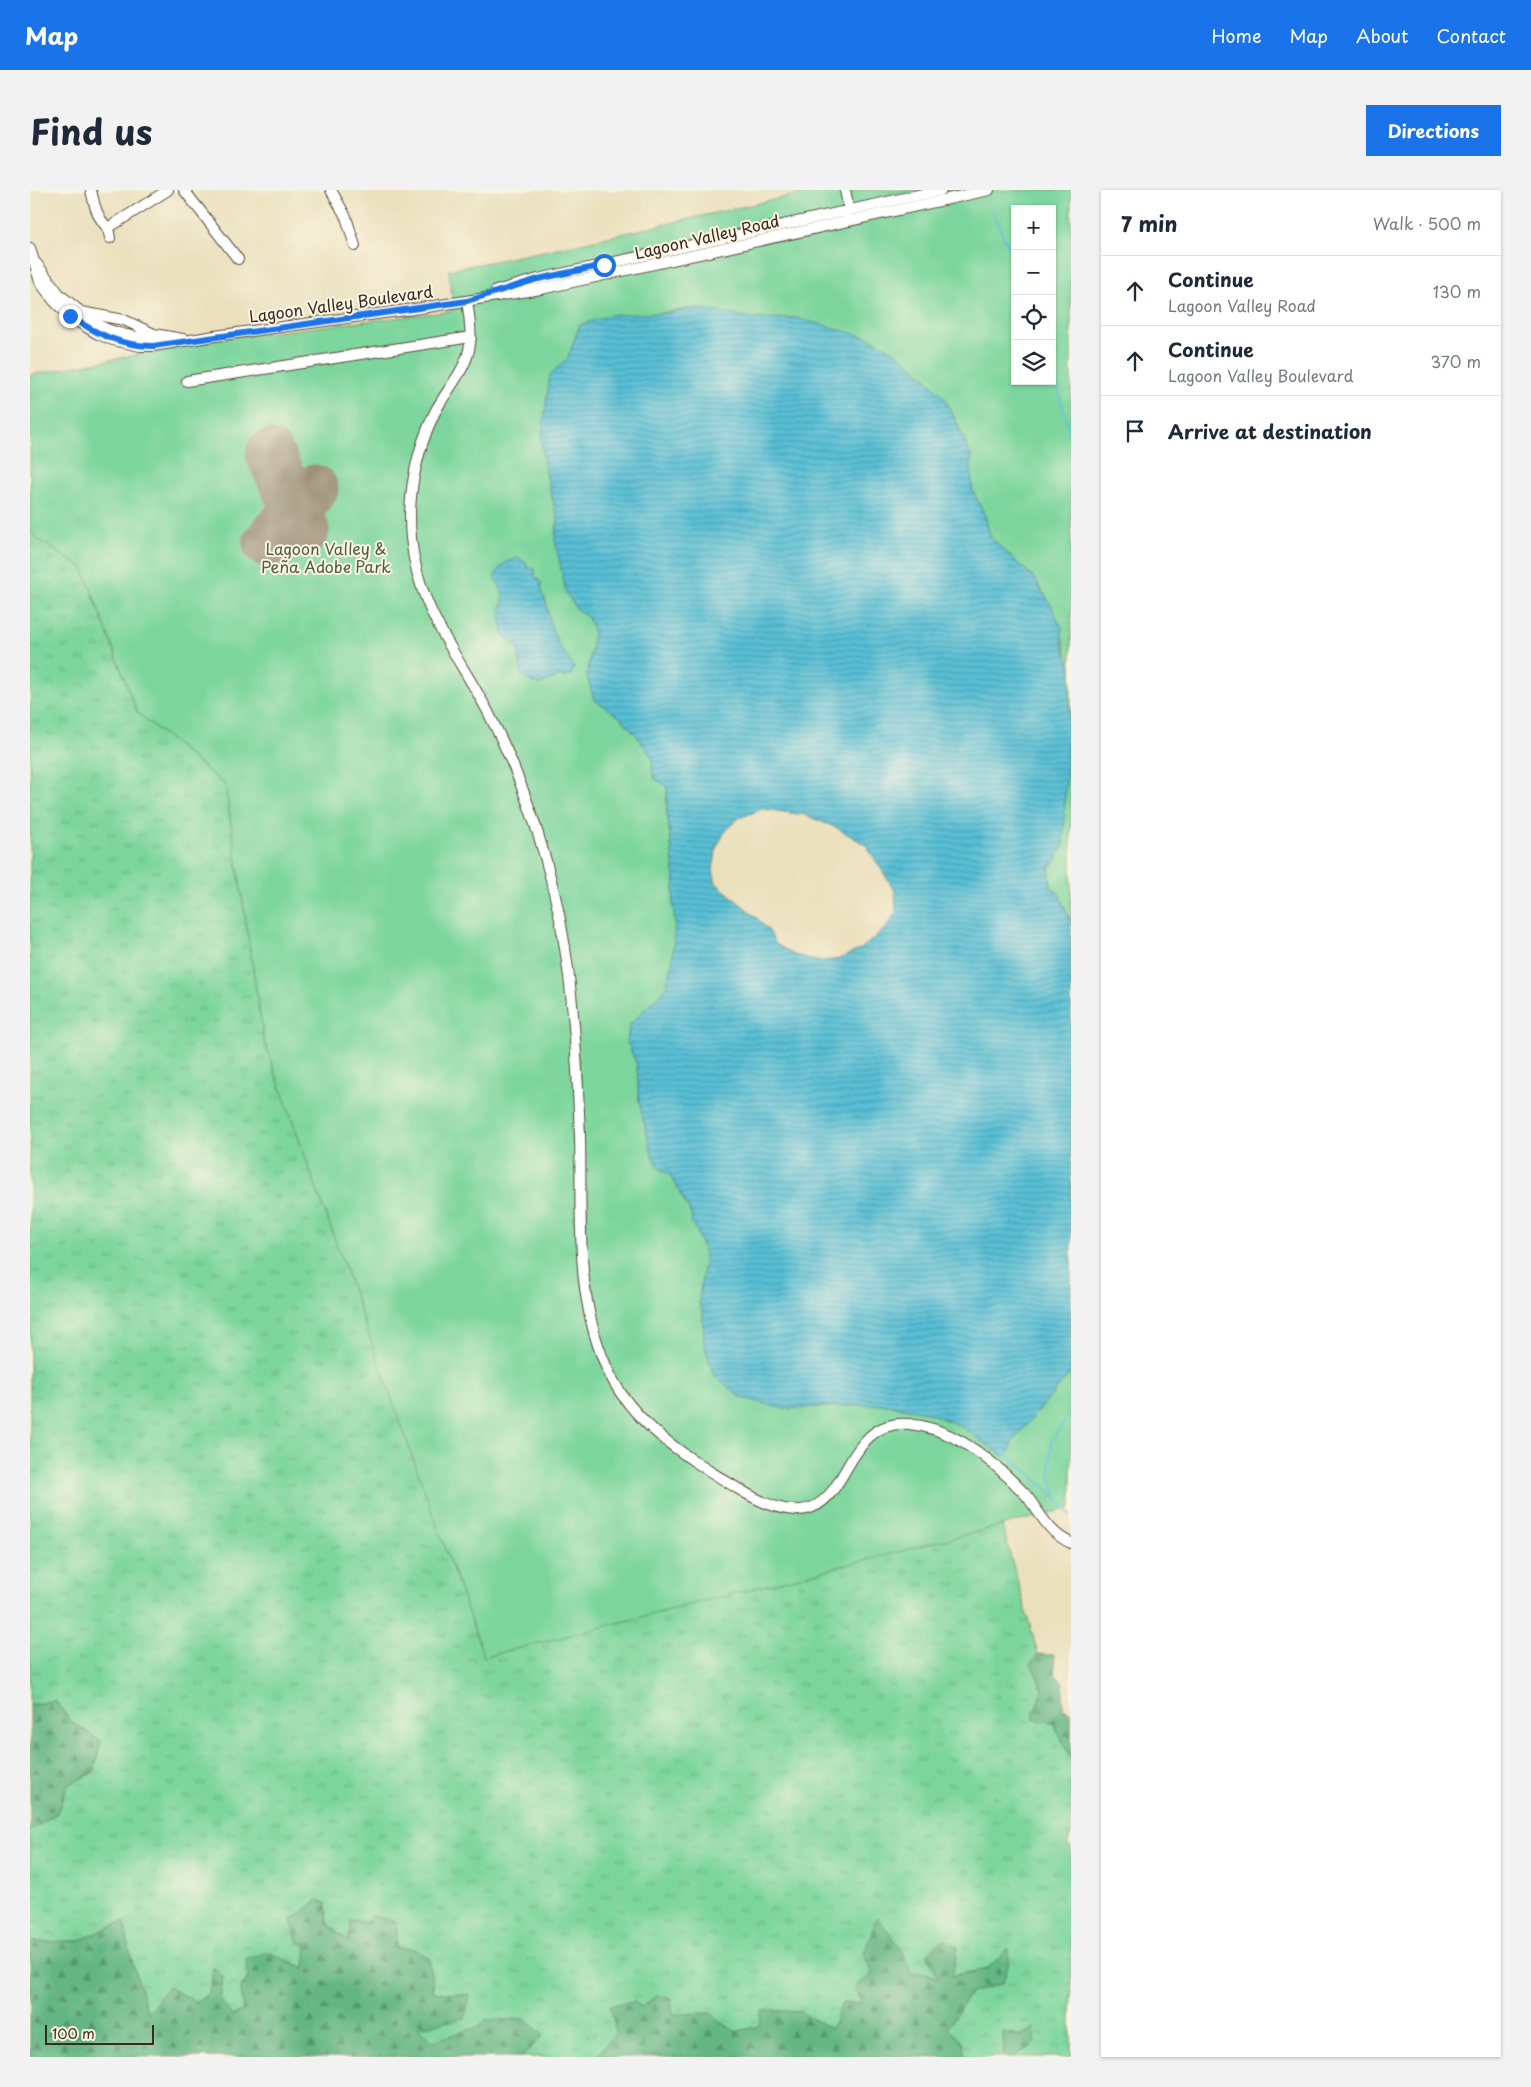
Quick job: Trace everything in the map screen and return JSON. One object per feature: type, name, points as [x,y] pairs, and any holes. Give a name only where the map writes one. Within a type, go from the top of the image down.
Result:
[{"type":"street","points":[[91,190],[97,214],[109,233],[168,190]]},
{"type":"street","points":[[184,190],[238,259]]},
{"type":"street","points":[[331,190],[346,217],[355,246]]},
{"type":"street","points":[[845,190],[850,215]]},
{"type":"street","name":"Lagoon Valley Road","points":[[850,215],[941,190]]},
{"type":"street","name":"Lagoon Valley Road","points":[[467,301],[538,279],[850,215],[989,190]]},
{"type":"street","name":"Lagoon Valley Boulevard","points":[[30,248],[40,282],[54,301],[70,316],[98,334],[140,346],[165,344],[183,339]]},
{"type":"street","name":"Lagoon Valley Boulevard","points":[[35,261],[60,295],[101,326],[127,335],[154,339],[183,339],[467,301]]},
{"type":"street","points":[[467,301],[470,348],[466,359],[435,412],[420,448],[413,478],[411,499],[411,543],[418,578],[433,618],[489,714],[512,762],[545,856],[556,900],[568,967],[574,1037],[580,1137],[580,1253],[594,1335],[608,1371],[631,1408],[660,1435],[738,1488],[782,1509],[803,1510],[820,1504],[828,1496],[869,1437],[880,1429],[892,1424],[906,1424],[931,1428],[950,1435],[997,1467],[1026,1496],[1051,1530],[1059,1538],[1071,1543]]},
{"type":"street","points":[[187,381],[470,337]]},
{"type":"green space","name":"Lagoon Valley & Peña Adobe Park","points":[[817,190],[1071,190],[1071,668],[1053,610],[1038,582],[991,538],[984,513],[972,489],[971,456],[943,396],[796,318],[756,319],[695,308],[580,325],[568,357],[550,375],[545,469],[558,520],[555,540],[578,611],[588,616],[594,632],[587,676],[594,699],[621,717],[637,736],[653,759],[652,767],[667,786],[667,812],[675,877],[673,903],[675,924],[672,967],[665,989],[630,1024],[627,1041],[637,1065],[639,1102],[660,1169],[670,1175],[692,1216],[691,1223],[697,1231],[705,1255],[699,1301],[703,1314],[704,1343],[784,1409],[881,1404],[926,1412],[961,1426],[981,1439],[1010,1451],[1012,1442],[1071,1372],[1071,1508],[484,1657],[264,1041],[225,785],[137,712],[83,568],[37,539],[30,530],[30,375],[231,337],[453,311],[449,270],[568,246]]},
{"type":"green space","points":[[30,530],[38,539],[83,568],[137,712],[225,785],[264,1041],[366,1327],[510,1650],[1002,1525],[1038,1654],[1031,1664],[1043,1689],[1034,1713],[1053,1722],[1071,1758],[1071,1833],[1067,1845],[1071,1847],[1071,2057],[1016,2057],[1017,2054],[1029,2048],[1022,2036],[1003,2032],[1004,2057],[965,2057],[963,2043],[947,2028],[970,1993],[1003,1983],[1008,1949],[987,1969],[939,1978],[925,1973],[913,1974],[898,1944],[864,1953],[872,1974],[861,2003],[831,2029],[800,2012],[762,2010],[760,2026],[735,2032],[711,2014],[673,2014],[616,2032],[597,2057],[522,2057],[543,2035],[525,2019],[486,2020],[481,2026],[433,2042],[419,2027],[434,1992],[415,1949],[396,1948],[397,1928],[367,1922],[350,1942],[327,1923],[326,1906],[307,1944],[305,1968],[267,1952],[241,1987],[243,2010],[232,2016],[220,1999],[223,1977],[213,1968],[210,1989],[201,1999],[195,2002],[168,1987],[148,2014],[132,1961],[123,1921],[78,1941],[30,1942],[30,1831],[57,1813],[68,1785],[94,1772],[101,1741],[70,1721],[55,1700],[30,1705]]},
{"type":"green space","points":[[1071,668],[1071,922],[1059,894],[1051,887],[1049,867],[1056,860],[1063,846]]},
{"type":"green space","points":[[1038,1654],[1054,1655],[1056,1675],[1063,1683],[1063,1709],[1071,1713],[1071,1758],[1053,1722],[1034,1720],[1034,1713],[1043,1689],[1031,1664]]},
{"type":"green space","points":[[55,1700],[70,1721],[101,1741],[94,1772],[68,1785],[57,1813],[30,1831],[30,1705]]},
{"type":"green space","points":[[318,1900],[326,1903],[327,1923],[349,1942],[350,1920],[367,1922],[371,1916],[394,1920],[397,1928],[396,1948],[415,1949],[429,1958],[434,1992],[469,1995],[465,2018],[419,2027],[433,2041],[481,2026],[486,2020],[525,2019],[543,2035],[522,2057],[30,2057],[30,1942],[78,1941],[124,1921],[132,1961],[148,2014],[168,1987],[195,2002],[201,1999],[210,1988],[213,1967],[223,1977],[220,1999],[232,2016],[243,2010],[241,1987],[248,1979],[246,1960],[267,1952],[305,1968],[307,1944],[298,1943],[291,1920]]},
{"type":"green space","points":[[877,1917],[898,1944],[913,1974],[925,1973],[939,1978],[927,1954],[944,1939],[958,1947],[952,1976],[987,1969],[1008,1948],[1009,1962],[1003,1983],[970,1993],[948,2028],[963,2043],[965,2057],[597,2057],[616,2032],[610,2005],[634,2002],[642,2007],[657,1995],[671,1998],[673,2014],[711,2013],[735,2032],[759,2026],[762,2010],[800,2012],[831,2029],[842,2003],[861,2003],[855,1987],[872,1974],[864,1953]]},
{"type":"green space","points":[[1034,2028],[1036,2042],[1017,2054],[1016,2057],[1004,2057],[1003,2032],[1022,2036]]},
{"type":"water","points":[[695,308],[756,319],[796,318],[868,337],[896,353],[923,375],[943,396],[971,456],[972,489],[984,513],[991,538],[1038,582],[1038,586],[1050,603],[1062,628],[1062,642],[1071,668],[1063,846],[1056,860],[1049,867],[1051,887],[1059,894],[1071,922],[1071,1372],[1012,1442],[1010,1451],[1004,1457],[961,1426],[926,1412],[881,1404],[784,1409],[740,1397],[713,1374],[704,1343],[703,1314],[699,1301],[705,1255],[697,1231],[691,1223],[692,1215],[670,1175],[660,1169],[652,1155],[639,1102],[637,1065],[627,1041],[630,1024],[665,989],[672,967],[675,924],[673,903],[675,877],[667,812],[667,787],[654,778],[653,759],[637,736],[621,718],[594,699],[587,676],[594,632],[588,617],[578,611],[566,593],[555,540],[558,520],[545,469],[541,441],[550,375],[568,357],[580,325],[610,315],[667,313]],"holes":[[[763,809],[805,815],[837,828],[866,845],[895,891],[896,912],[887,927],[861,949],[839,959],[822,961],[794,955],[776,944],[769,931],[757,918],[716,883],[713,870],[717,846],[725,832],[739,818]]]},
{"type":"water","points":[[519,558],[526,563],[528,568],[535,569],[535,577],[541,582],[551,626],[558,644],[574,667],[571,676],[569,674],[566,677],[558,675],[557,678],[546,681],[541,685],[531,682],[521,674],[518,649],[504,636],[499,613],[503,603],[503,596],[499,584],[494,579],[503,564]]},
{"type":"waterway","points":[[992,209],[1011,254]]},
{"type":"waterway","points":[[1056,382],[1071,437]]},
{"type":"waterway","points":[[1071,1412],[1051,1442],[1050,1475],[1057,1498],[1071,1516]]},
{"type":"waterway","points":[[1007,1454],[1056,1497]]},
{"type":"runway","points":[[270,454],[305,530]]},
{"type":"runway","points":[[267,543],[314,489]]},
{"type":"route","points":[[70,316],[98,334],[113,340],[140,346],[153,346],[188,339],[467,301],[538,279],[604,265]]}]
